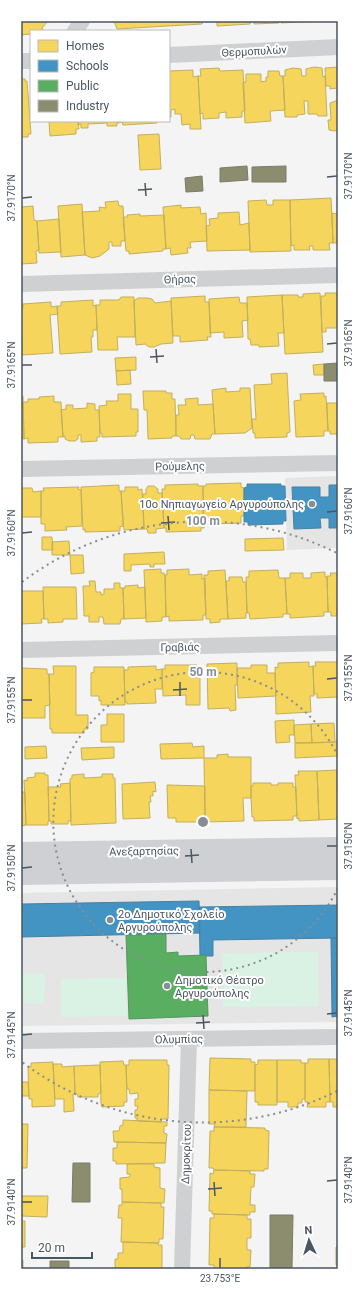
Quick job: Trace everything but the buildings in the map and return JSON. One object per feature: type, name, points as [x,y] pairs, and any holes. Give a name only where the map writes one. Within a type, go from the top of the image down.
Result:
[{"type":"main road","name":"Ανεξαρτησίας","points":[[21,853],[338,848]]},
{"type":"main road","name":"Ανεξαρτησίας","points":[[21,874],[338,869]]},
{"type":"street","points":[[76,30],[82,21]]},
{"type":"street","name":"Θερμοπυλών","points":[[170,55],[338,47]]},
{"type":"street","name":"Θήρας","points":[[21,284],[338,275]]},
{"type":"street","name":"Ρούμελης","points":[[21,470],[338,463]]},
{"type":"street","name":"Γραβιάς","points":[[21,650],[338,644]]},
{"type":"street","name":"Ολυμπίας","points":[[21,1041],[338,1037]]},
{"type":"street","name":"Δημοκρίτου","points":[[182,1269],[189,1039]]},
{"type":"shaded area","name":"10ο Νηπιαγωγείο Αργυρούπολης","points":[[338,476],[338,548],[287,550],[285,478]]},
{"type":"shaded area","points":[[338,887],[338,1022],[21,1026],[21,893]]},
{"type":"green space","points":[[318,952],[319,1006],[223,1007],[222,953]]},
{"type":"green space","points":[[21,973],[45,974],[44,1004],[21,1003]]},
{"type":"green space","points":[[126,978],[127,1016],[61,1017],[61,979]]},
{"type":"place","name":"10ο Νηπιαγωγείο Αργυρούπολης","points":[[312,504]]},
{"type":"place","name":"2ο Δημοτικό Σχολείο Αργυρούπολης","points":[[110,920]]},
{"type":"place","name":"Δημοτικό Θέατρο Αργυρούπολης","points":[[167,986]]}]
